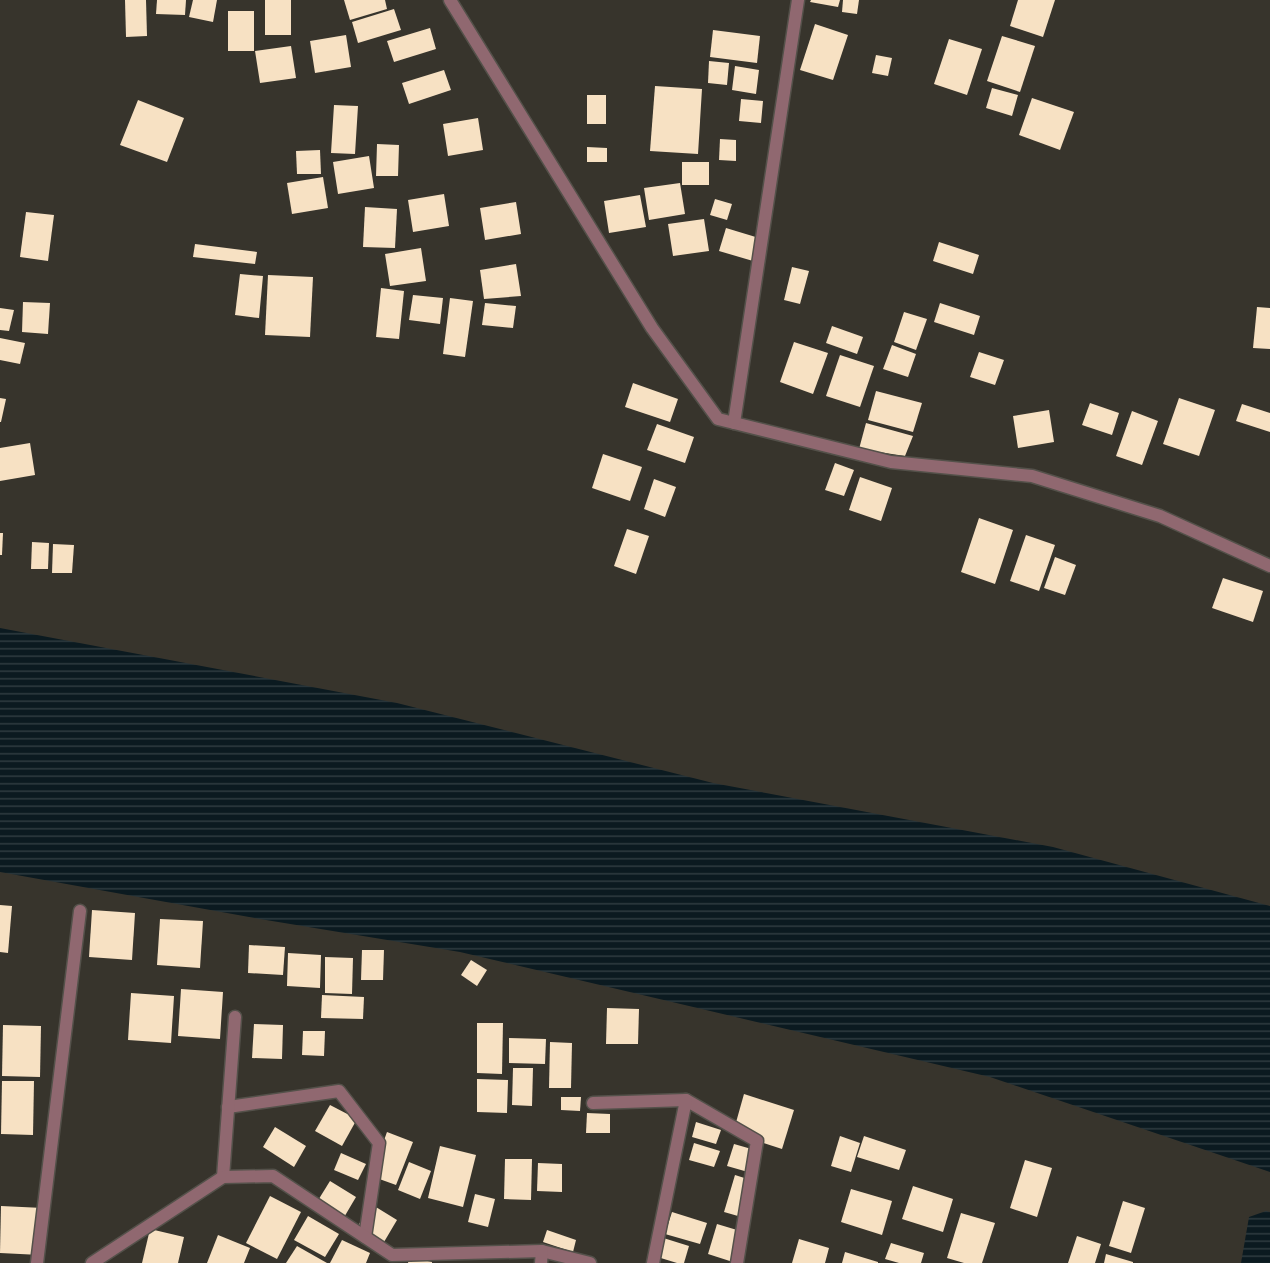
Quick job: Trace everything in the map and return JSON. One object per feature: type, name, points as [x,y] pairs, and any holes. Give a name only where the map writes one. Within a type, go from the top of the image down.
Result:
[{"type":"street","points":[[450,0],[652,328],[718,419],[891,462],[1032,476],[1160,516],[1270,566]]},
{"type":"street","points":[[734,423],[798,0]]},
{"type":"street","points":[[37,1263],[80,911]]},
{"type":"street","points":[[223,1177],[235,1017]]},
{"type":"street","points":[[228,1107],[339,1091],[379,1143],[365,1237]]},
{"type":"street","points":[[593,1103],[686,1100],[757,1141],[737,1263]]},
{"type":"street","points":[[653,1263],[686,1100]]},
{"type":"street","points":[[92,1263],[223,1177],[273,1176],[392,1255],[542,1257],[590,1263]]},
{"type":"shaded area","points":[[0,628],[397,703],[713,783],[1053,847],[1270,906],[1270,1172],[990,1077],[460,952],[0,872]]},
{"type":"shaded area","points":[[1266,1211],[1270,1212],[1270,1263],[1241,1263],[1249,1217]]},
{"type":"building","points":[[125,0],[146,0],[147,36],[126,37]]},
{"type":"building","points":[[157,0],[186,0],[185,15],[156,14]]},
{"type":"building","points":[[193,0],[217,0],[213,22],[189,17]]},
{"type":"building","points":[[265,0],[291,0],[291,35],[265,35]]},
{"type":"building","points":[[344,0],[385,0],[387,9],[350,20]]},
{"type":"building","points":[[811,0],[840,0],[838,7],[810,2]]},
{"type":"building","points":[[843,0],[859,0],[857,14],[842,12]]},
{"type":"building","points":[[1018,0],[1055,0],[1043,37],[1010,26]]},
{"type":"building","points":[[394,9],[401,30],[358,43],[352,22]]},
{"type":"building","points":[[228,11],[254,11],[254,51],[228,51]]},
{"type":"building","points":[[815,24],[848,35],[833,80],[800,70]]},
{"type":"building","points":[[430,28],[436,49],[394,62],[387,41]]},
{"type":"building","points":[[713,30],[760,36],[757,63],[710,57]]},
{"type":"building","points":[[346,35],[351,67],[315,73],[310,41]]},
{"type":"building","points":[[1002,36],[1035,46],[1020,92],[987,81]]},
{"type":"building","points":[[949,39],[982,49],[967,95],[934,84]]},
{"type":"building","points":[[291,46],[296,78],[260,83],[255,51]]},
{"type":"building","points":[[876,55],[892,58],[888,76],[872,73]]},
{"type":"building","points":[[709,61],[729,63],[727,85],[708,83]]},
{"type":"building","points":[[735,66],[759,70],[756,94],[732,90]]},
{"type":"building","points":[[444,70],[451,90],[409,104],[402,83]]},
{"type":"building","points":[[655,86],[702,89],[698,154],[650,151]]},
{"type":"building","points":[[992,88],[1018,95],[1012,116],[986,108]]},
{"type":"building","points":[[587,95],[606,95],[606,124],[587,124]]},
{"type":"building","points":[[1032,98],[1074,112],[1060,150],[1019,135]]},
{"type":"building","points":[[741,99],[763,101],[761,123],[739,121]]},
{"type":"building","points":[[138,100],[184,118],[167,162],[120,145]]},
{"type":"building","points":[[334,105],[358,106],[355,154],[331,153]]},
{"type":"building","points":[[478,118],[483,150],[448,156],[443,124]]},
{"type":"building","points":[[720,139],[736,140],[736,161],[719,160]]},
{"type":"building","points":[[377,144],[399,145],[398,176],[376,176]]},
{"type":"building","points":[[587,147],[607,148],[607,162],[587,162]]},
{"type":"building","points":[[320,150],[321,174],[297,174],[296,151]]},
{"type":"building","points":[[369,156],[374,188],[338,194],[333,162]]},
{"type":"building","points":[[682,162],[709,162],[709,185],[682,185]]},
{"type":"building","points":[[323,177],[328,208],[292,214],[287,183]]},
{"type":"building","points":[[680,183],[685,214],[649,220],[644,188]]},
{"type":"building","points":[[444,194],[449,226],[413,232],[408,200]]},
{"type":"building","points":[[640,195],[646,227],[609,233],[604,201]]},
{"type":"building","points":[[715,199],[732,204],[727,220],[710,215]]},
{"type":"building","points":[[516,202],[521,234],[485,240],[480,208]]},
{"type":"building","points":[[365,207],[397,209],[395,248],[363,247]]},
{"type":"building","points":[[26,212],[54,215],[48,261],[20,257]]},
{"type":"building","points":[[704,219],[709,251],[673,256],[668,224]]},
{"type":"building","points":[[726,228],[759,238],[753,261],[719,251]]},
{"type":"building","points":[[939,242],[979,255],[973,274],[933,261]]},
{"type":"building","points":[[195,244],[257,252],[255,264],[193,257]]},
{"type":"building","points":[[421,248],[426,281],[390,286],[385,254]]},
{"type":"building","points":[[516,264],[521,296],[484,299],[480,270]]},
{"type":"building","points":[[792,267],[809,271],[800,304],[784,300]]},
{"type":"building","points":[[240,274],[263,276],[259,318],[235,315]]},
{"type":"building","points":[[268,275],[313,277],[310,337],[265,335]]},
{"type":"building","points":[[381,288],[404,291],[399,339],[376,337]]},
{"type":"building","points":[[413,295],[443,298],[440,324],[409,320]]},
{"type":"building","points":[[450,298],[473,301],[465,357],[443,354]]},
{"type":"building","points":[[23,302],[50,303],[48,334],[22,332]]},
{"type":"building","points":[[485,303],[516,306],[513,328],[482,325]]},
{"type":"building","points":[[940,303],[980,316],[974,335],[934,322]]},
{"type":"building","points":[[1257,307],[1270,308],[1270,349],[1253,348]]},
{"type":"building","points":[[0,308],[14,310],[9,331],[0,330]]},
{"type":"building","points":[[904,312],[927,319],[916,350],[894,342]]},
{"type":"building","points":[[832,326],[863,337],[857,354],[826,343]]},
{"type":"building","points":[[0,338],[25,343],[20,364],[0,360]]},
{"type":"building","points":[[794,342],[828,353],[813,394],[780,382]]},
{"type":"building","points":[[892,345],[916,354],[908,377],[883,369]]},
{"type":"building","points":[[979,352],[1004,360],[995,385],[970,377]]},
{"type":"building","points":[[840,355],[874,366],[860,407],[826,396]]},
{"type":"building","points":[[633,383],[678,399],[670,422],[625,407]]},
{"type":"building","points":[[876,391],[922,403],[913,432],[868,420]]},
{"type":"building","points":[[0,398],[6,399],[1,422],[0,422]]},
{"type":"building","points":[[1179,398],[1215,410],[1199,456],[1163,444]]},
{"type":"building","points":[[1090,403],[1119,413],[1112,435],[1082,425]]},
{"type":"building","points":[[1242,404],[1270,413],[1270,432],[1236,421]]},
{"type":"building","points":[[1049,410],[1054,442],[1018,448],[1013,416]]},
{"type":"building","points":[[1132,411],[1158,421],[1142,465],[1116,456]]},
{"type":"building","points":[[866,423],[913,436],[905,456],[859,449]]},
{"type":"building","points":[[657,424],[694,437],[685,463],[647,450]]},
{"type":"building","points":[[30,443],[35,475],[0,481],[0,448]]},
{"type":"building","points":[[603,454],[642,467],[630,501],[592,488]]},
{"type":"building","points":[[835,463],[854,470],[844,496],[825,490]]},
{"type":"building","points":[[860,477],[892,488],[881,521],[849,510]]},
{"type":"building","points":[[654,479],[676,487],[665,517],[644,509]]},
{"type":"building","points":[[979,518],[1013,530],[995,584],[961,572]]},
{"type":"building","points":[[627,529],[649,536],[636,574],[614,566]]},
{"type":"building","points":[[0,533],[3,533],[2,555],[0,555]]},
{"type":"building","points":[[1026,535],[1055,545],[1039,591],[1010,581]]},
{"type":"building","points":[[32,542],[49,543],[48,569],[31,569]]},
{"type":"building","points":[[53,544],[74,545],[72,573],[52,573]]},
{"type":"building","points":[[1055,557],[1076,565],[1065,595],[1044,588]]},
{"type":"building","points":[[1223,578],[1263,591],[1253,622],[1212,608]]},
{"type":"building","points":[[0,905],[12,906],[8,953],[0,952]]},
{"type":"building","points":[[92,910],[135,913],[132,960],[89,957]]},
{"type":"building","points":[[160,919],[203,921],[200,968],[157,965]]},
{"type":"building","points":[[249,945],[285,947],[283,975],[248,973]]},
{"type":"building","points":[[362,950],[384,950],[383,980],[361,980]]},
{"type":"building","points":[[288,953],[321,955],[320,988],[287,986]]},
{"type":"building","points":[[325,957],[353,958],[352,994],[325,993]]},
{"type":"building","points":[[471,960],[487,970],[477,986],[461,975]]},
{"type":"building","points":[[181,989],[223,992],[220,1039],[178,1036]]},
{"type":"building","points":[[131,993],[174,996],[171,1043],[128,1040]]},
{"type":"building","points":[[322,995],[364,997],[363,1019],[321,1018]]},
{"type":"building","points":[[607,1008],[639,1009],[638,1044],[606,1044]]},
{"type":"building","points":[[477,1023],[503,1023],[502,1074],[477,1073]]},
{"type":"building","points":[[254,1024],[283,1025],[282,1059],[252,1058]]},
{"type":"building","points":[[3,1025],[41,1026],[40,1077],[2,1076]]},
{"type":"building","points":[[303,1031],[325,1031],[324,1056],[302,1055]]},
{"type":"building","points":[[509,1038],[546,1039],[545,1064],[509,1063]]},
{"type":"building","points":[[550,1042],[572,1043],[571,1088],[549,1088]]},
{"type":"building","points":[[513,1068],[533,1068],[532,1106],[512,1105]]},
{"type":"building","points":[[477,1079],[508,1080],[507,1113],[477,1112]]},
{"type":"building","points":[[2,1081],[34,1081],[33,1135],[1,1134]]},
{"type":"building","points":[[744,1094],[794,1110],[782,1149],[733,1133]]},
{"type":"building","points":[[561,1097],[581,1097],[580,1111],[561,1110]]},
{"type":"building","points":[[330,1105],[357,1119],[342,1146],[315,1131]]},
{"type":"building","points":[[587,1113],[610,1114],[610,1133],[586,1133]]},
{"type":"building","points":[[696,1122],[721,1130],[716,1144],[692,1137]]},
{"type":"building","points":[[275,1127],[306,1146],[294,1167],[263,1147]]},
{"type":"building","points":[[387,1132],[413,1142],[396,1185],[371,1176]]},
{"type":"building","points":[[840,1136],[860,1143],[851,1172],[831,1166]]},
{"type":"building","points":[[864,1136],[906,1150],[899,1170],[857,1157]]},
{"type":"building","points":[[694,1143],[720,1151],[714,1167],[689,1160]]},
{"type":"building","points":[[734,1144],[762,1152],[755,1174],[727,1166]]},
{"type":"building","points":[[440,1146],[476,1155],[463,1207],[428,1198]]},
{"type":"building","points":[[341,1153],[366,1164],[358,1180],[334,1170]]},
{"type":"building","points":[[505,1159],[532,1159],[531,1200],[504,1199]]},
{"type":"building","points":[[1025,1160],[1052,1168],[1037,1217],[1010,1208]]},
{"type":"building","points":[[409,1162],[431,1171],[420,1199],[398,1190]]},
{"type":"building","points":[[538,1163],[562,1164],[562,1192],[537,1191]]},
{"type":"building","points":[[735,1175],[757,1182],[745,1218],[724,1212]]},
{"type":"building","points":[[330,1181],[356,1197],[343,1219],[317,1202]]},
{"type":"building","points":[[913,1186],[953,1199],[943,1232],[902,1219]]},
{"type":"building","points":[[851,1189],[892,1201],[882,1235],[841,1222]]},
{"type":"building","points":[[475,1194],[495,1199],[488,1227],[468,1222]]},
{"type":"building","points":[[270,1196],[301,1212],[277,1259],[246,1243]]},
{"type":"building","points":[[1123,1201],[1145,1208],[1131,1253],[1109,1246]]},
{"type":"building","points":[[371,1204],[397,1220],[384,1242],[358,1226]]},
{"type":"building","points":[[1,1206],[43,1208],[40,1255],[0,1253]]},
{"type":"building","points":[[672,1212],[707,1223],[700,1244],[665,1234]]},
{"type":"building","points":[[961,1213],[995,1223],[982,1263],[964,1263],[947,1258]]},
{"type":"building","points":[[308,1216],[339,1234],[325,1257],[294,1240]]},
{"type":"building","points":[[717,1224],[747,1233],[736,1263],[708,1254]]},
{"type":"building","points":[[150,1229],[184,1237],[178,1263],[142,1263]]},
{"type":"building","points":[[547,1230],[576,1240],[573,1252],[543,1242]]},
{"type":"building","points":[[218,1235],[250,1248],[244,1263],[207,1263]]},
{"type":"building","points":[[657,1236],[689,1246],[684,1263],[651,1255]]},
{"type":"building","points":[[1077,1236],[1101,1244],[1095,1263],[1068,1263]]},
{"type":"building","points":[[799,1239],[829,1248],[825,1263],[792,1263]]},
{"type":"building","points":[[342,1240],[370,1253],[366,1263],[330,1263]]},
{"type":"building","points":[[891,1243],[924,1253],[921,1263],[899,1263],[885,1259]]},
{"type":"building","points":[[297,1246],[327,1263],[286,1263]]},
{"type":"building","points":[[845,1252],[878,1262],[878,1263],[842,1263]]},
{"type":"building","points":[[1106,1254],[1133,1262],[1133,1263],[1104,1263]]},
{"type":"building","points":[[409,1257],[432,1262],[432,1263],[408,1263]]}]
